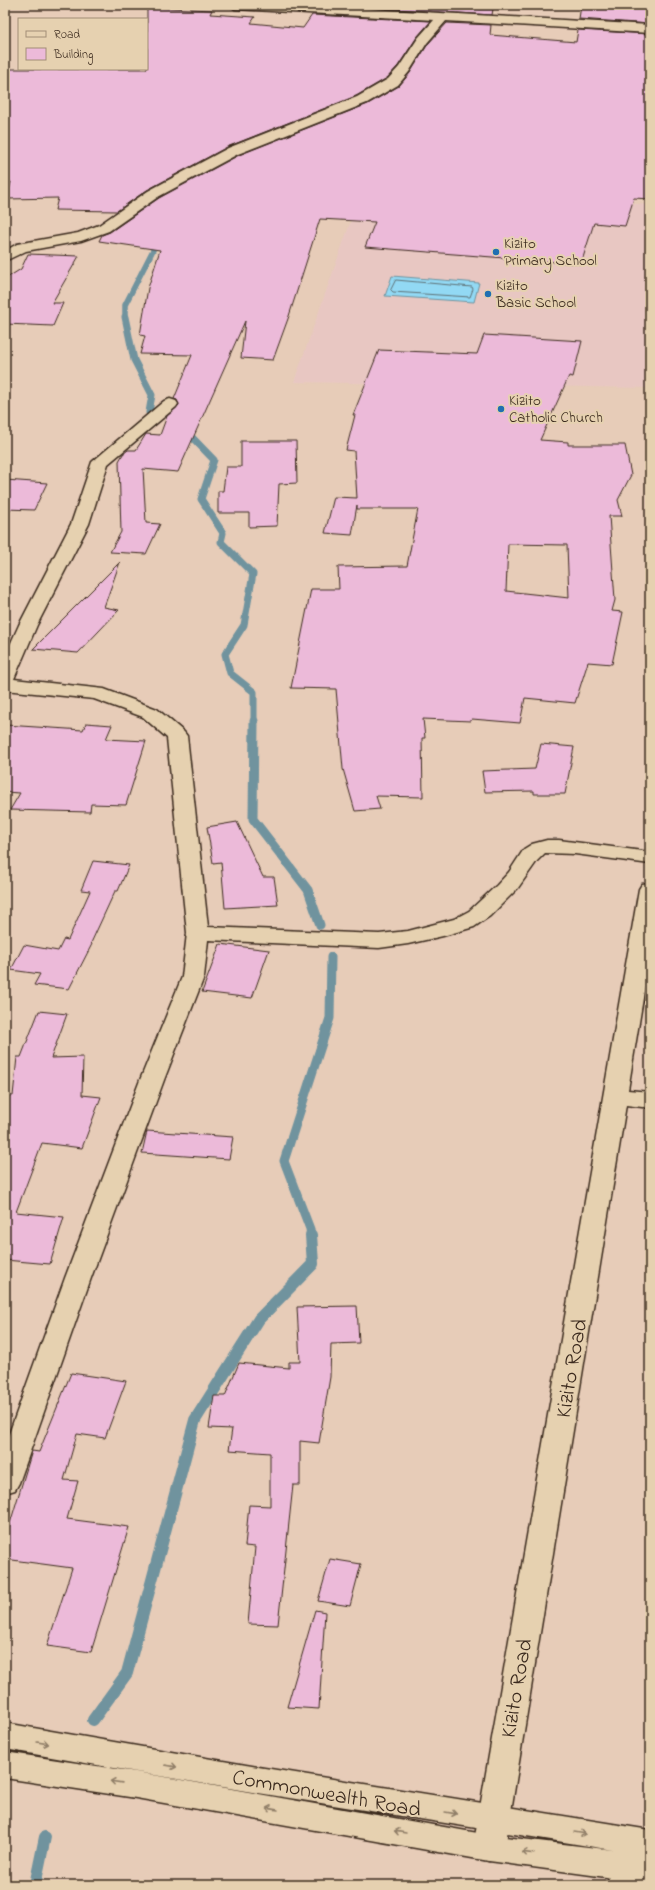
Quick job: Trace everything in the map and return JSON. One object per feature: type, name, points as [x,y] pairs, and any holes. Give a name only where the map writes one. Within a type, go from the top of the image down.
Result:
[{"type":"street","points":[[235,5],[650,29]]},
{"type":"street","points":[[5,244],[22,247],[81,237],[90,234],[104,228],[153,194],[233,151],[379,92],[393,82],[404,69],[422,42],[443,17]]},
{"type":"street","points":[[5,257],[22,247]]},
{"type":"street","points":[[5,678],[28,625],[80,524],[100,462],[170,404]]},
{"type":"street","points":[[5,684],[97,692],[150,713],[177,736],[182,767],[185,822],[198,933],[193,977],[152,1080],[78,1278],[5,1483]]},
{"type":"street","points":[[198,933],[379,941],[405,939],[438,931],[470,920],[490,904],[515,878],[534,851],[544,846],[650,858]]},
{"type":"street","name":"Kizito Road","points":[[490,1834],[650,889]]},
{"type":"street","points":[[615,1096],[650,1100]]},
{"type":"street","name":"Commonwealth Road","points":[[5,1736],[144,1761],[490,1834],[633,1873]]},
{"type":"street","name":"Commonwealth Road","points":[[5,1765],[136,1785],[490,1834],[650,1843]]},
{"type":"shaded area","name":"Kizito Basic School","points":[[365,181],[650,205],[650,388],[294,382]]},
{"type":"water","points":[[392,276],[479,283],[474,302],[385,296]]},
{"type":"building","points":[[325,5],[480,5],[479,9],[493,9],[492,15]]},
{"type":"building","points":[[581,5],[650,5],[650,24],[579,19]]},
{"type":"building","points":[[147,7],[212,10],[210,14],[255,17],[251,23],[303,28],[312,15],[431,21],[417,37],[398,66],[387,78],[356,96],[227,147],[147,190],[117,211],[55,210],[58,198],[7,199],[11,182],[5,182],[5,69],[148,70]]},
{"type":"building","points":[[447,23],[491,25],[490,35],[576,42],[578,30],[650,34],[650,199],[634,198],[625,226],[594,223],[581,264],[365,247],[375,222],[320,219],[289,316],[273,360],[241,358],[245,321],[178,472],[143,469],[146,523],[160,524],[146,554],[110,552],[121,532],[119,461],[123,454],[128,450],[136,450],[146,434],[160,435],[167,416],[179,405],[177,400],[174,399],[192,355],[140,354],[145,336],[140,335],[148,288],[160,250],[99,241],[102,235],[110,232],[159,198],[239,155],[368,104],[399,86],[410,73],[428,44]]},
{"type":"building","points":[[28,254],[79,256],[52,303],[63,303],[53,326],[5,324],[5,279],[21,269]]},
{"type":"building","points":[[484,335],[582,341],[573,377],[569,376],[540,440],[568,442],[568,445],[625,445],[631,475],[618,500],[622,516],[609,516],[615,600],[612,611],[623,612],[612,664],[588,662],[575,703],[525,698],[520,723],[472,719],[471,721],[423,719],[425,738],[422,738],[423,797],[376,796],[380,809],[355,811],[343,769],[336,689],[291,688],[311,589],[339,589],[338,567],[407,566],[418,509],[357,509],[357,505],[352,535],[325,533],[334,497],[357,498],[354,451],[346,450],[355,415],[353,415],[379,350],[477,354]],"holes":[[[508,544],[567,545],[569,598],[506,591]]]},
{"type":"building","points":[[241,441],[296,441],[297,483],[279,484],[277,526],[249,527],[249,513],[218,513],[218,491],[223,491],[226,467],[241,467]]},
{"type":"building","points":[[5,480],[47,483],[34,510],[5,509]]},
{"type":"building","points":[[120,562],[104,607],[119,610],[78,653],[33,649]]},
{"type":"building","points":[[86,723],[112,725],[106,739],[146,741],[126,805],[91,804],[90,812],[10,810],[20,793],[5,792],[5,725],[83,730]]},
{"type":"building","points":[[541,744],[574,747],[565,794],[534,794],[534,791],[485,792],[482,771],[535,769]]},
{"type":"building","points":[[237,822],[263,877],[274,877],[278,905],[225,908],[221,862],[213,863],[207,827]]},
{"type":"building","points":[[93,861],[129,865],[118,891],[115,891],[91,943],[92,944],[69,989],[34,985],[40,974],[11,970],[24,945],[58,951],[64,939],[68,940],[90,891],[81,890]]},
{"type":"building","points":[[220,944],[269,950],[252,998],[202,992]]},
{"type":"building","points":[[39,1011],[67,1014],[51,1058],[83,1057],[82,1095],[101,1097],[82,1148],[42,1143],[16,1212],[64,1217],[50,1264],[5,1260],[5,1095],[13,1096],[17,1057],[21,1057]]},
{"type":"building","points":[[147,1131],[233,1137],[229,1159],[142,1153]]},
{"type":"building","points":[[357,1306],[359,1343],[331,1344],[330,1377],[319,1443],[300,1441],[300,1485],[293,1485],[278,1625],[248,1624],[255,1547],[245,1546],[249,1505],[270,1506],[270,1453],[229,1450],[232,1429],[209,1428],[214,1396],[225,1396],[239,1363],[289,1368],[289,1362],[300,1362],[297,1307]]},
{"type":"building","points":[[71,1373],[126,1381],[105,1438],[77,1434],[64,1480],[78,1481],[67,1519],[129,1527],[91,1652],[47,1646],[72,1568],[5,1559],[5,1540],[32,1451],[39,1452]]},
{"type":"building","points":[[330,1559],[361,1564],[350,1606],[318,1601]]},
{"type":"building","points":[[315,1610],[325,1612],[319,1709],[287,1707]]},
{"type":"waterway","points":[[125,317],[125,305],[153,250]]},
{"type":"waterway","points":[[125,317],[134,360],[152,395],[149,412]]},
{"type":"waterway","points":[[185,430],[214,460],[201,499],[223,533],[221,542],[253,574],[244,625],[225,654],[230,673],[254,692],[254,721]]},
{"type":"waterway","points":[[254,721],[253,819],[308,890],[320,925]]},
{"type":"waterway","points":[[311,1236],[310,1229],[284,1161],[330,1018],[331,957]]},
{"type":"waterway","points":[[93,1720],[127,1673],[195,1420],[259,1319],[313,1264],[311,1235]]},
{"type":"waterway","points":[[35,1885],[45,1837]]},
{"type":"place","name":"Kizito Primary School","points":[[496,252]]},
{"type":"place","name":"Kizito Basic School","points":[[488,294]]},
{"type":"place","name":"Kizito Catholic Church","points":[[501,409]]}]
